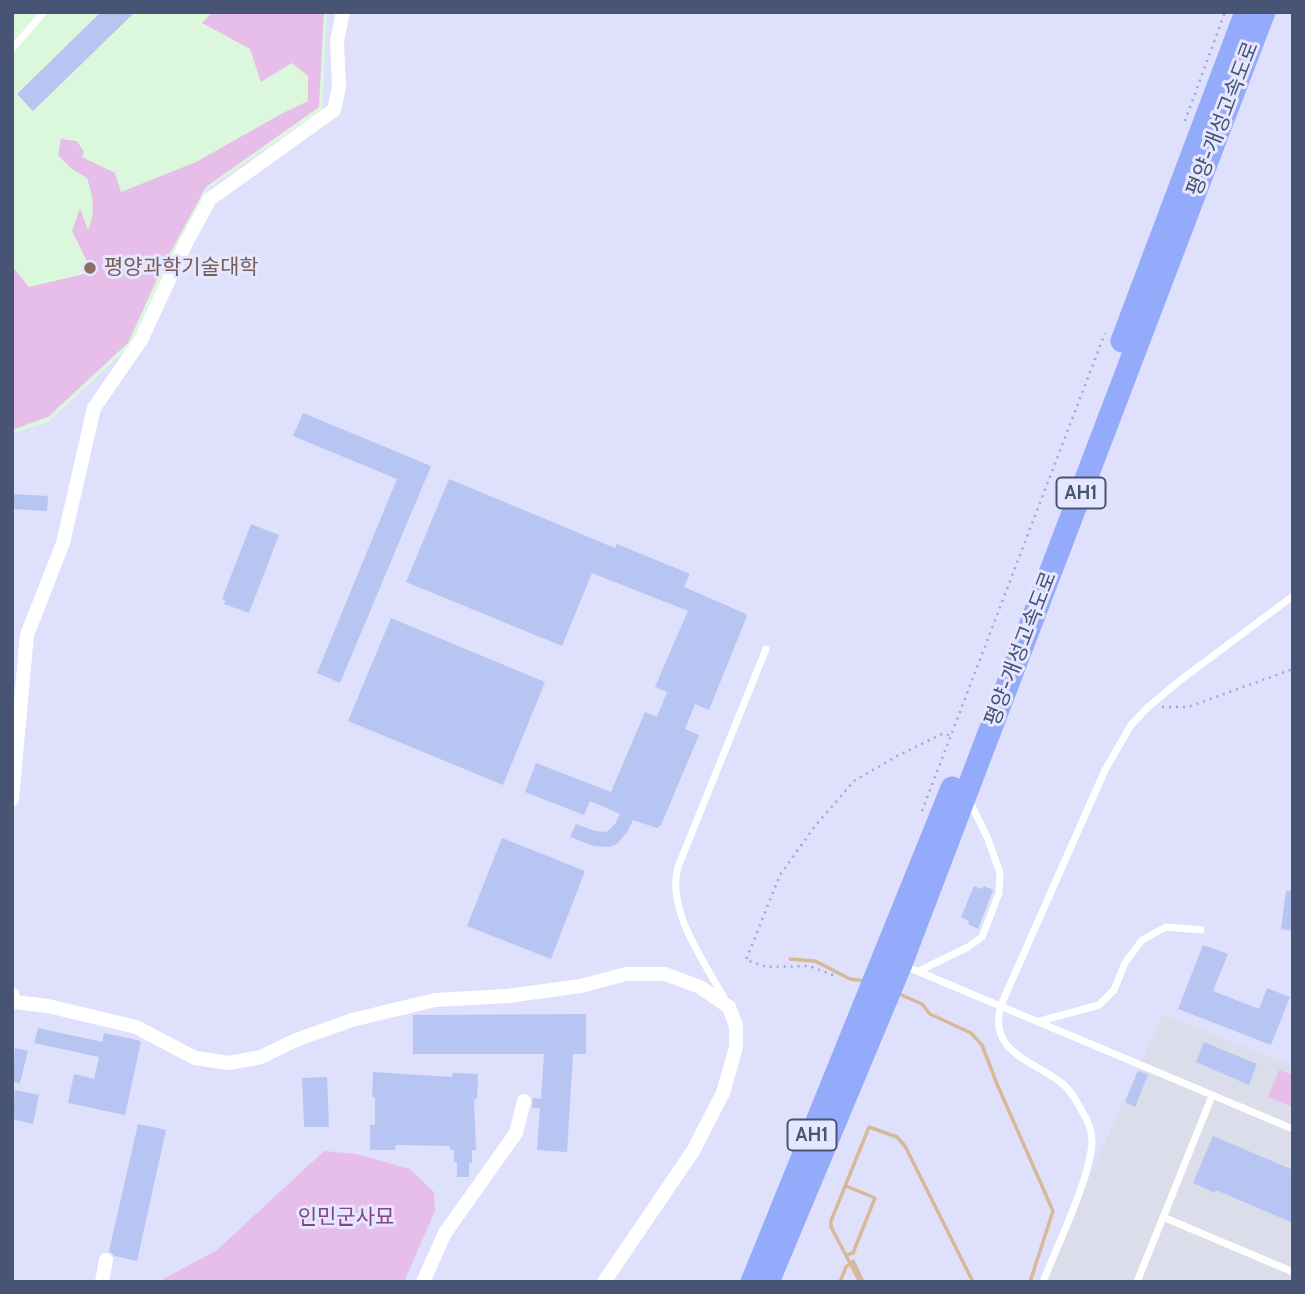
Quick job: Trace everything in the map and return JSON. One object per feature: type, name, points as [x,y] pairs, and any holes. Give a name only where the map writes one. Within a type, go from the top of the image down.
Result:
[{"type":"highway","name":"평양-개성고속도로","points":[[752,1282],[893,976],[970,742],[1246,12]]},
{"type":"highway","name":"평양-개성고속도로","points":[[768,1282],[966,794],[1264,12]]},
{"type":"street","points":[[12,799],[27,635],[62,543],[94,408],[141,340],[186,243],[210,199],[334,110],[339,87],[337,41],[343,12]]},
{"type":"street","points":[[12,993],[15,1002],[48,1006],[136,1027],[195,1058],[229,1063],[261,1057],[296,1040],[380,1012],[435,1000],[507,996],[582,986],[626,974],[665,974],[700,987],[729,1007],[737,1026],[736,1048],[723,1093],[693,1151],[604,1282]]},
{"type":"street","points":[[423,1282],[445,1234],[516,1133],[524,1101]]},
{"type":"street","points":[[102,1282],[106,1261]]},
{"type":"lane","points":[[12,49],[44,12]]},
{"type":"lane","points":[[1043,1282],[1089,1163],[1092,1139],[1087,1119],[1073,1094],[1063,1084],[1018,1056],[1003,1041],[998,1025],[1000,1005],[1105,769],[1132,725],[1148,707],[1293,596]]},
{"type":"lane","points":[[729,1007],[678,912],[674,883],[678,867],[766,649]]},
{"type":"lane","points":[[893,976],[968,947],[982,937],[999,893],[1000,873],[988,839],[966,794]]},
{"type":"lane","points":[[1039,1021],[1099,1005],[1114,990],[1125,963],[1142,940],[1166,927],[1201,930]]},
{"type":"lane","points":[[893,976],[1000,1005],[1293,1129]]},
{"type":"lane","points":[[1137,1282],[1212,1096]]},
{"type":"lane","points":[[1163,1217],[1293,1272]]},
{"type":"path","points":[[1182,128],[1225,12]]},
{"type":"path","points":[[833,975],[809,966],[767,967],[746,960],[780,875],[815,826],[854,781],[942,734],[950,735],[1110,321]]},
{"type":"path","points":[[1148,707],[1188,707],[1293,669]]},
{"type":"shaded area","name":"평양과학기술대학","points":[[12,12],[327,12],[322,110],[207,189],[130,346],[48,422],[12,434]]},
{"type":"shaded area","points":[[1163,1014],[1293,1066],[1293,1282],[1042,1282]]},
{"type":"green space","points":[[212,12],[324,12],[319,107],[206,187],[164,264],[128,343],[48,417],[12,430],[12,266],[29,287],[92,272],[72,231],[80,208],[88,230],[93,210],[91,191],[87,178],[72,169],[58,155],[61,139],[77,141],[84,152],[82,157],[115,173],[121,192],[196,162],[308,101],[308,76],[292,63],[261,82],[250,49],[202,23]]},
{"type":"green space","points":[[1279,1070],[1293,1075],[1293,1107],[1268,1097]]},
{"type":"green space","name":"인민군사묘","points":[[324,1151],[356,1154],[410,1169],[434,1192],[435,1211],[404,1282],[158,1282],[217,1250]]},
{"type":"building","points":[[101,12],[135,12],[33,111],[17,94]]},
{"type":"building","points":[[303,413],[431,466],[340,683],[317,673],[397,479],[293,436]]},
{"type":"building","points":[[449,479],[615,548],[617,544],[690,574],[684,587],[747,616],[709,710],[695,704],[685,729],[699,735],[661,825],[657,828],[633,820],[617,844],[609,847],[594,846],[570,837],[576,824],[607,832],[620,814],[590,801],[584,815],[525,792],[536,763],[611,792],[645,712],[657,717],[667,692],[655,687],[688,611],[592,573],[562,646],[406,582]]},
{"type":"building","points":[[12,494],[48,496],[47,511],[12,509]]},
{"type":"building","points":[[251,524],[279,535],[249,613],[224,604],[226,601],[222,599]]},
{"type":"building","points":[[391,618],[545,682],[503,785],[348,721]]},
{"type":"building","points":[[502,838],[585,871],[551,959],[467,926]]},
{"type":"building","points":[[974,886],[993,890],[978,929],[961,917]]},
{"type":"building","points":[[1286,891],[1293,891],[1293,931],[1281,929]]},
{"type":"building","points":[[1203,945],[1228,954],[1213,991],[1259,1009],[1267,988],[1290,997],[1271,1045],[1178,1009]]},
{"type":"building","points":[[586,1014],[586,1054],[573,1054],[567,1152],[537,1150],[540,1108],[532,1108],[533,1098],[541,1099],[544,1054],[413,1054],[413,1015]]},
{"type":"building","points":[[38,1028],[102,1042],[104,1033],[141,1041],[125,1115],[68,1103],[74,1074],[94,1079],[99,1057],[34,1043]]},
{"type":"building","points":[[1204,1042],[1257,1064],[1249,1085],[1196,1062]]},
{"type":"building","points":[[15,1048],[28,1051],[20,1083],[12,1082]]},
{"type":"building","points":[[1138,1071],[1148,1075],[1135,1107],[1125,1102]]},
{"type":"building","points":[[373,1072],[452,1077],[453,1073],[478,1074],[477,1099],[474,1099],[476,1150],[472,1150],[469,1177],[457,1177],[457,1162],[454,1162],[454,1150],[450,1149],[450,1146],[396,1145],[395,1150],[370,1150],[370,1125],[375,1125]]},
{"type":"building","points":[[327,1077],[329,1127],[304,1127],[302,1078]]},
{"type":"building","points":[[15,1090],[39,1095],[33,1124],[12,1119]]},
{"type":"building","points":[[138,1124],[166,1130],[137,1261],[115,1256],[109,1251]]},
{"type":"building","points":[[1213,1136],[1293,1170],[1293,1223],[1193,1183]]},
{"type":"waterway","points":[[790,959],[815,961],[850,979],[866,981]]},
{"type":"waterway","points":[[899,994],[922,1004],[930,1014],[971,1033],[982,1045],[1053,1211],[1030,1282]]},
{"type":"waterway","points":[[860,1282],[831,1227],[831,1221],[869,1127],[897,1137],[905,1146],[973,1282]]},
{"type":"waterway","points":[[846,1186],[875,1198],[853,1253],[846,1255]]},
{"type":"waterway","points":[[840,1282],[846,1267],[853,1261],[863,1282]]},
{"type":"place","name":"평양과학기술대학","points":[[90,268]]}]
